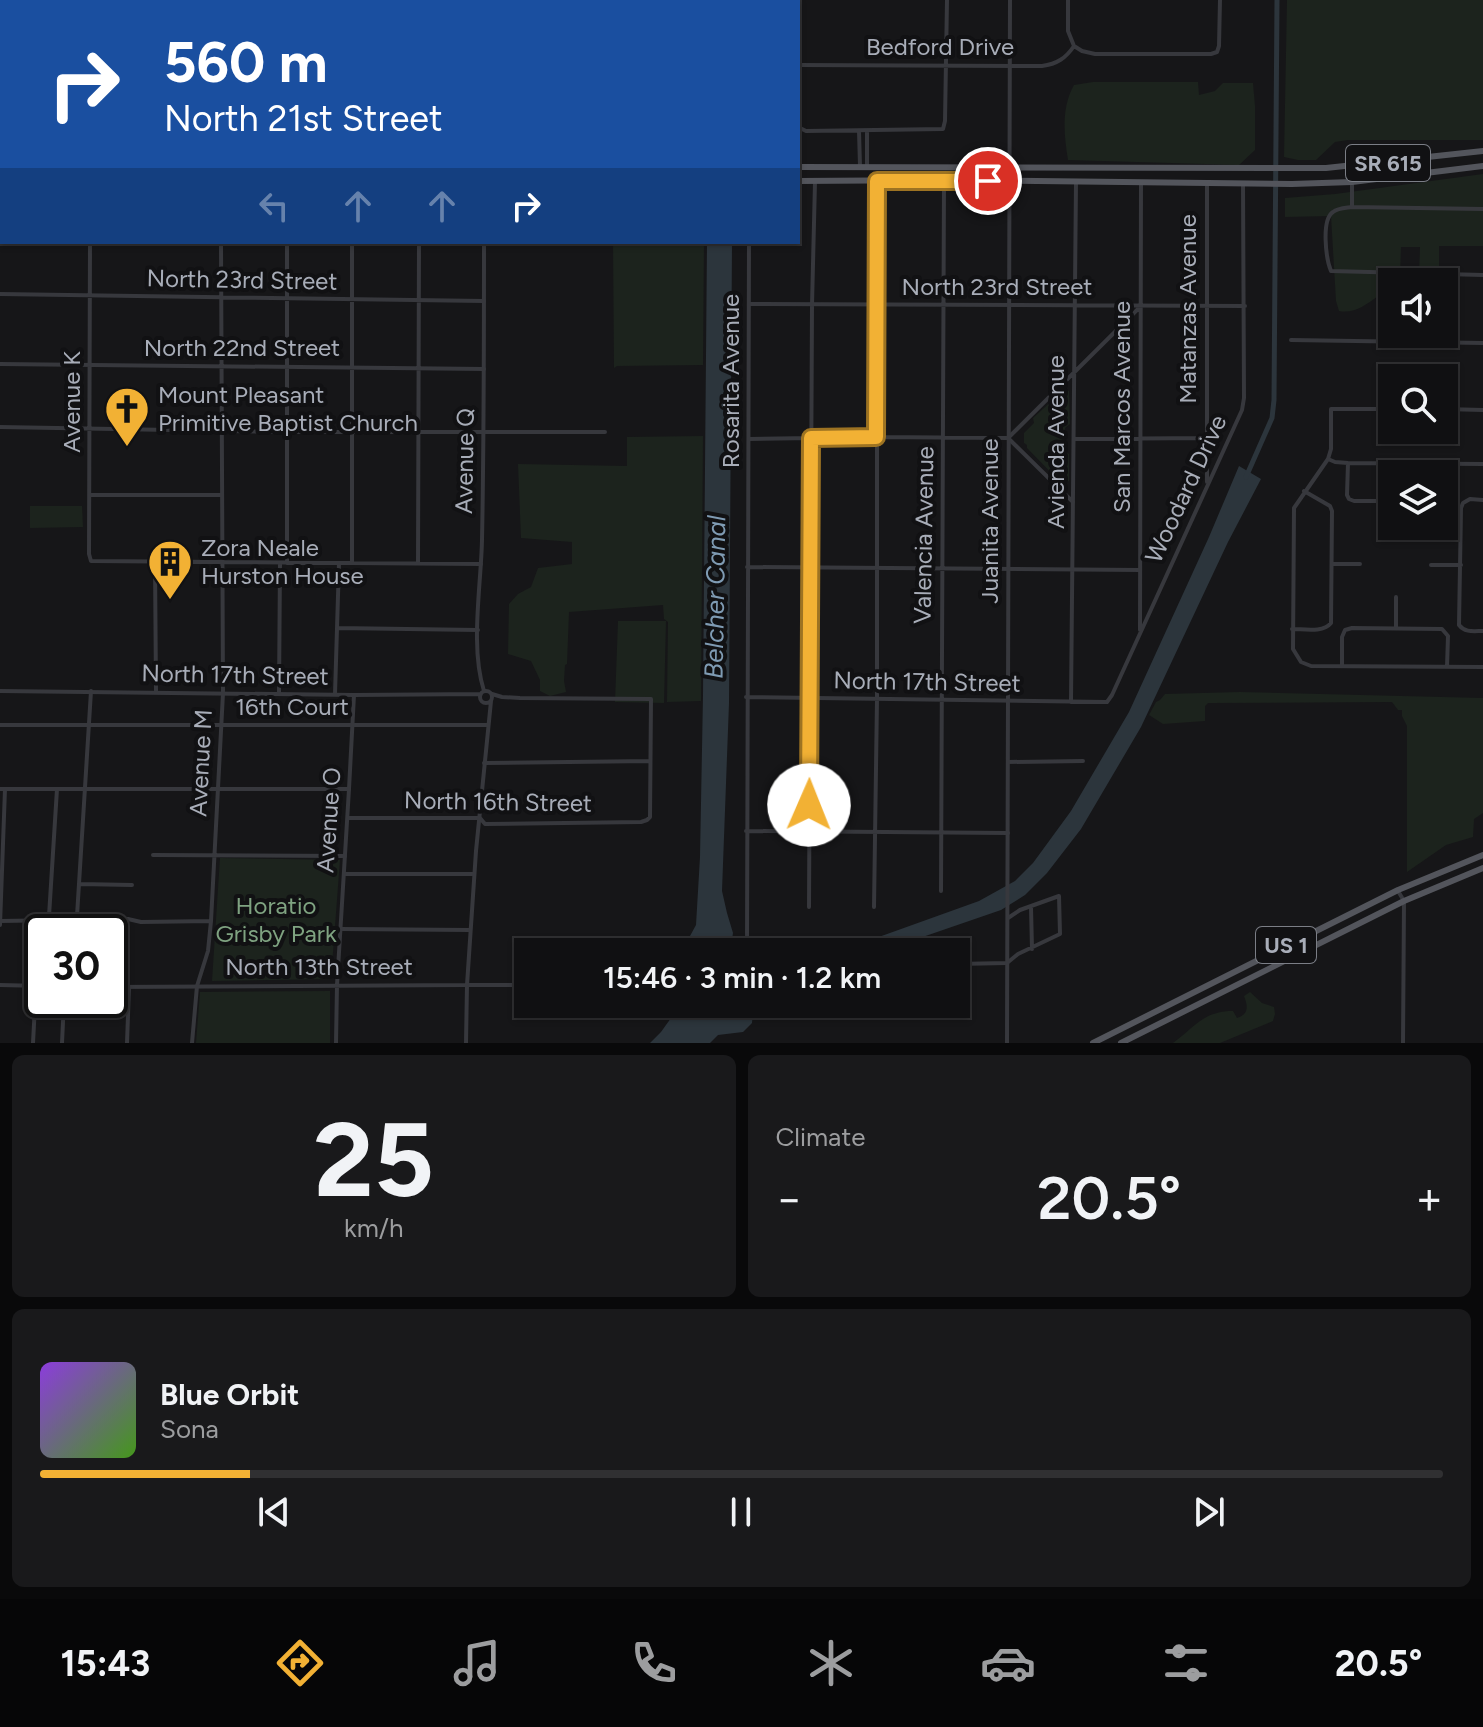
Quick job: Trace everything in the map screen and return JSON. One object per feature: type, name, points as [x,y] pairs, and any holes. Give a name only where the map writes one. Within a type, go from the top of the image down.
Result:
[{"type":"main road","name":"SR 615","points":[[800,167],[1352,167],[1483,151]]},
{"type":"main road","name":"SR 615","points":[[800,181],[1292,184],[1352,182],[1483,166]]},
{"type":"main road","points":[[815,181],[817,174],[831,167]]},
{"type":"main road","points":[[1121,182],[1136,174],[1139,168]]},
{"type":"main road","points":[[1141,182],[1143,176],[1161,168]]},
{"type":"main road","name":"US 1","points":[[1093,1043],[1398,890],[1483,855]]},
{"type":"main road","name":"US 1","points":[[1121,1043],[1404,901],[1483,868]]},
{"type":"main road","points":[[1242,982],[1252,971],[1254,961]]},
{"type":"street","points":[[800,129],[943,129],[947,0]]},
{"type":"street","name":"Juanita Avenue","points":[[1007,1043],[1010,0]]},
{"type":"street","points":[[1068,0],[1068,31],[1074,46],[1095,54],[1217,52],[1220,0]]},
{"type":"street","name":"Bedford Drive","points":[[800,65],[1042,66],[1054,64],[1074,46]]},
{"type":"street","points":[[859,131],[864,166]]},
{"type":"street","points":[[864,166],[867,131]]},
{"type":"street","points":[[1352,167],[1352,207]]},
{"type":"street","name":"Valencia Avenue","points":[[941,891],[944,180]]},
{"type":"street","points":[[809,907],[815,181]]},
{"type":"street","points":[[874,907],[877,181]]},
{"type":"street","name":"Avienda Avenue","points":[[1071,702],[1076,182]]},
{"type":"street","name":"San Marcos Avenue","points":[[1140,632],[1141,182]]},
{"type":"street","name":"Matanzas Avenue","points":[[1207,182],[1207,484]]},
{"type":"street","name":"Woodard Drive","points":[[1107,702],[1242,410],[1245,306],[1243,183]]},
{"type":"street","points":[[1483,209],[1352,207],[1335,210],[1327,218],[1326,231],[1331,271],[1483,275]]},
{"type":"street","name":"Avenue K","points":[[90,244],[89,554],[91,561],[155,563]]},
{"type":"street","name":"Avenue M","points":[[192,1043],[197,986],[208,951],[211,921],[223,693],[221,244]]},
{"type":"street","points":[[287,244],[287,563]]},
{"type":"street","points":[[352,244],[352,563]]},
{"type":"street","points":[[418,563],[419,244]]},
{"type":"street","name":"Avenue Q","points":[[466,1043],[470,930],[489,712],[478,672],[484,244]]},
{"type":"street","name":"Rosarita Avenue","points":[[747,938],[749,244]]},
{"type":"street","name":"North 23rd Street","points":[[0,294],[484,301]]},
{"type":"street","name":"North 23rd Street","points":[[749,304],[1245,306]]},
{"type":"street","points":[[1008,438],[1140,307]]},
{"type":"street","points":[[1291,340],[1483,343]]},
{"type":"street","name":"North 22nd Street","points":[[0,364],[484,369]]},
{"type":"street","points":[[1378,409],[1331,409],[1328,459],[1294,508],[1293,649],[1301,662],[1311,666],[1483,667]]},
{"type":"street","points":[[1458,409],[1483,410]]},
{"type":"street","points":[[0,427],[287,432],[605,432]]},
{"type":"street","points":[[749,439],[1008,438],[1073,502]]},
{"type":"street","points":[[1074,439],[1206,438]]},
{"type":"street","points":[[1328,459],[1378,463]]},
{"type":"street","points":[[1348,463],[1349,499],[1378,501]]},
{"type":"street","points":[[1458,464],[1483,464]]},
{"type":"street","points":[[1292,629],[1322,629],[1331,623],[1332,511],[1330,506],[1304,491]]},
{"type":"street","points":[[90,495],[221,495]]},
{"type":"street","points":[[1483,500],[1470,499],[1461,508],[1459,625],[1466,631],[1483,631]]},
{"type":"street","points":[[156,691],[155,563],[481,564]]},
{"type":"street","points":[[279,693],[280,563]]},
{"type":"street","points":[[335,694],[339,563]]},
{"type":"street","points":[[1332,564],[1360,564]]},
{"type":"street","points":[[1431,565],[1461,565]]},
{"type":"street","points":[[747,567],[1140,570]]},
{"type":"street","points":[[1396,597],[1396,628]]},
{"type":"street","points":[[337,628],[478,630]]},
{"type":"street","points":[[1342,666],[1342,637],[1345,630],[1396,628],[1442,629],[1446,632],[1447,668]]},
{"type":"street","points":[[469,695],[476,690],[480,679]]},
{"type":"street","name":"North 17th Street","points":[[0,691],[487,697]]},
{"type":"street","points":[[78,914],[91,691]]},
{"type":"street","name":"Avenue O","points":[[336,1043],[354,695]]},
{"type":"street","points":[[484,763],[651,761],[651,699],[487,697]]},
{"type":"street","name":"North 17th Street","points":[[746,697],[1107,702]]},
{"type":"street","name":"16th Court","points":[[0,725],[488,725]]},
{"type":"street","name":"North 16th Street","points":[[348,818],[480,818],[485,824],[641,822],[650,817],[651,761]]},
{"type":"street","points":[[1008,762],[1083,761]]},
{"type":"street","points":[[24,922],[0,922],[3,789],[349,789]]},
{"type":"street","points":[[49,914],[57,789]]},
{"type":"street","points":[[746,831],[1008,833]]},
{"type":"street","points":[[153,855],[345,856]]},
{"type":"street","points":[[344,874],[474,874]]},
{"type":"street","points":[[80,884],[132,885]]},
{"type":"street","points":[[1398,890],[1404,901],[1403,1043]]},
{"type":"street","points":[[970,964],[1007,963],[1018,954],[1060,934],[1059,896],[1020,910],[1008,918]]},
{"type":"street","points":[[1031,907],[1032,949]]},
{"type":"street","points":[[128,919],[141,922],[211,921]]},
{"type":"street","points":[[340,929],[470,930]]},
{"type":"street","points":[[0,985],[24,986]]},
{"type":"street","name":"North 13th Street","points":[[129,988],[514,985]]},
{"type":"street","points":[[127,1043],[129,988]]},
{"type":"street","points":[[33,1043],[36,1018]]},
{"type":"street","points":[[62,1043],[63,1018]]},
{"type":"green space","points":[[1287,0],[1483,0],[1483,140],[1348,140],[1335,142],[1316,160],[1284,157]]},
{"type":"green space","points":[[1093,82],[1198,82],[1199,95],[1215,91],[1223,83],[1253,83],[1255,150],[1239,165],[1068,160],[1065,141],[1067,103],[1074,85]]},
{"type":"green space","points":[[1483,174],[1483,246],[1439,246],[1439,268],[1419,268],[1420,247],[1401,247],[1400,268],[1378,268],[1378,296],[1355,310],[1339,311],[1331,216],[1285,217],[1285,198]]},
{"type":"green space","points":[[613,244],[704,244],[703,365],[614,368]]},
{"type":"green space","points":[[1065,389],[1069,391],[1070,424],[1065,428],[1065,451],[1069,454],[1069,481],[1063,485],[1027,448],[1024,433],[1034,423],[1033,418]]},
{"type":"green space","points":[[703,436],[701,701],[667,702],[668,622],[664,619],[663,605],[569,612],[564,681],[566,692],[550,696],[540,691],[540,680],[531,661],[508,654],[509,604],[518,594],[531,587],[538,568],[572,564],[572,542],[521,538],[518,464],[627,466],[627,437]]},
{"type":"green space","points":[[30,506],[82,506],[83,527],[30,528]]},
{"type":"green space","points":[[618,621],[666,621],[664,703],[615,702]]},
{"type":"green space","points":[[1240,692],[1483,698],[1483,813],[1474,819],[1473,837],[1446,845],[1407,872],[1407,726],[1402,710],[1398,710],[1392,702],[1208,703],[1205,706],[1205,721],[1163,724],[1149,715],[1165,694]]},
{"type":"green space","name":"Horatio Grisby Park","points":[[220,858],[340,860],[331,979],[212,981]]},
{"type":"green space","points":[[330,991],[330,1043],[196,1043],[200,992]]},
{"type":"green space","points":[[1250,992],[1262,1003],[1274,1007],[1273,1021],[1220,1043],[1173,1043],[1214,1014],[1233,1011],[1237,1018],[1241,1016],[1246,1009],[1244,996]]},
{"type":"water","name":"Belcher Canal","points":[[707,244],[732,244],[729,703],[722,891],[732,938],[690,938],[696,925],[700,857]]},
{"type":"water","points":[[1239,466],[1261,479],[1141,727],[1081,829],[1047,873],[1025,895],[1001,910],[920,938],[876,938],[979,901],[1015,881],[1033,863],[1071,811],[1129,712]]},
{"type":"water","points":[[671,1018],[752,1018],[752,1023],[743,1032],[718,1035],[710,1043],[650,1043]]},
{"type":"waterway","points":[[1246,477],[1272,418],[1274,400],[1277,0]]},
{"type":"place","name":"Mount Pleasant Primitive Baptist Church","points":[[127,448]]},
{"type":"place","name":"Zora Neale Hurston House","points":[[170,601]]},
{"type":"route","points":[[809,805],[811,438],[876,437],[877,181],[988,181]]}]
